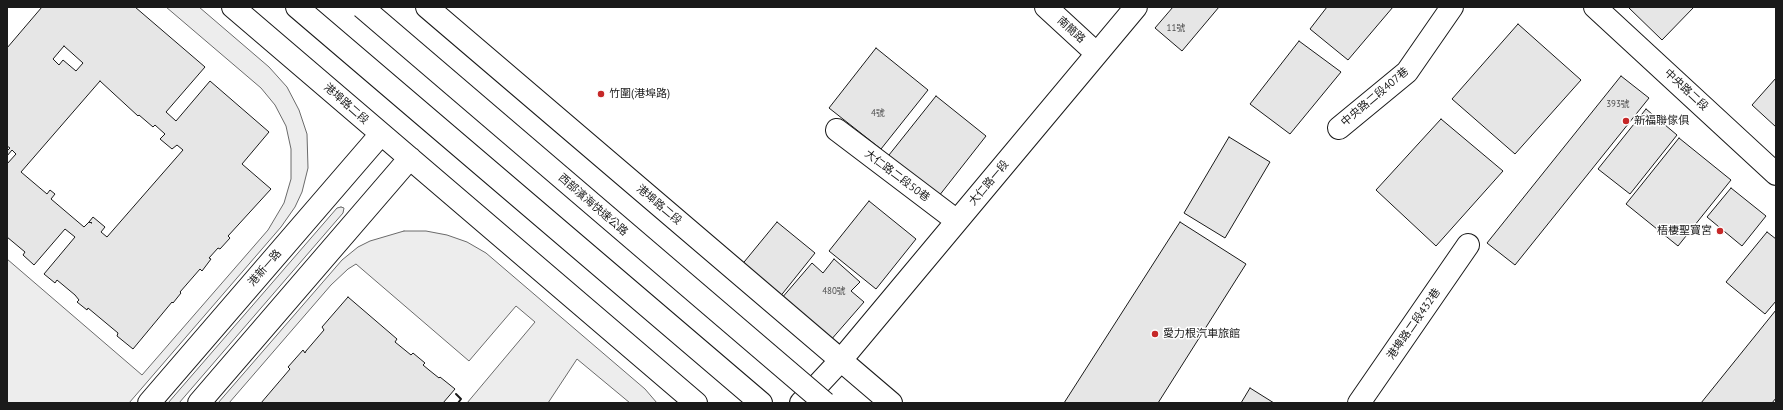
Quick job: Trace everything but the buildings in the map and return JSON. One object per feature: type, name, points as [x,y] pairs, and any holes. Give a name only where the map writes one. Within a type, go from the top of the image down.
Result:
[{"type":"main road","name":"港埠路二段","points":[[233,7],[696,403]]},
{"type":"main road","points":[[297,7],[760,403]]},
{"type":"main road","name":"西部濱海快速公路","points":[[362,7],[825,403]]},
{"type":"main road","name":"港埠路二段","points":[[427,7],[891,403]]},
{"type":"main road","name":"南簡路","points":[[1046,7],[1096,53]]},
{"type":"main road","name":"大仁路一段","points":[[801,403],[840,360],[1136,7]]},
{"type":"main road","name":"中央路二段407巷","points":[[1339,128],[1407,72],[1452,7]]},
{"type":"main road","name":"中央路二段","points":[[1595,7],[1775,172]]},
{"type":"main road","name":"大仁路二段50巷","points":[[838,130],[957,221]]},
{"type":"main road","name":"港新一路","points":[[149,403],[381,134]]},
{"type":"main road","points":[[199,403],[410,158]]},
{"type":"main road","name":"港埠路二段432巷","points":[[1359,403],[1468,245]]},
{"type":"shaded area","points":[[166,7],[199,7],[269,67],[287,87],[299,110],[307,134],[308,168],[302,192],[295,207],[281,227],[129,403],[7,403],[7,259],[142,375],[268,230],[284,203],[291,179],[291,149],[286,126],[275,105],[261,88]]},
{"type":"shaded area","points":[[337,208],[344,208],[343,213],[179,403],[168,403]]},
{"type":"shaded area","points":[[404,231],[426,231],[447,235],[467,242],[486,253],[645,389],[657,403],[630,403],[577,359],[548,403],[467,403],[535,322],[516,306],[469,361],[356,264],[348,269],[331,285],[229,403],[218,403],[342,260],[358,247],[370,241]]},
{"type":"wall","points":[[456,394],[461,399],[458,403]]},
{"type":"place","name":"竹圍(港埠路)","points":[[601,94]]},
{"type":"place","name":"新福聯傢俱","points":[[1626,121]]},
{"type":"place","name":"梧棲聖寶宮","points":[[1720,231]]},
{"type":"place","name":"愛力根汽車旅館","points":[[1155,334]]}]
